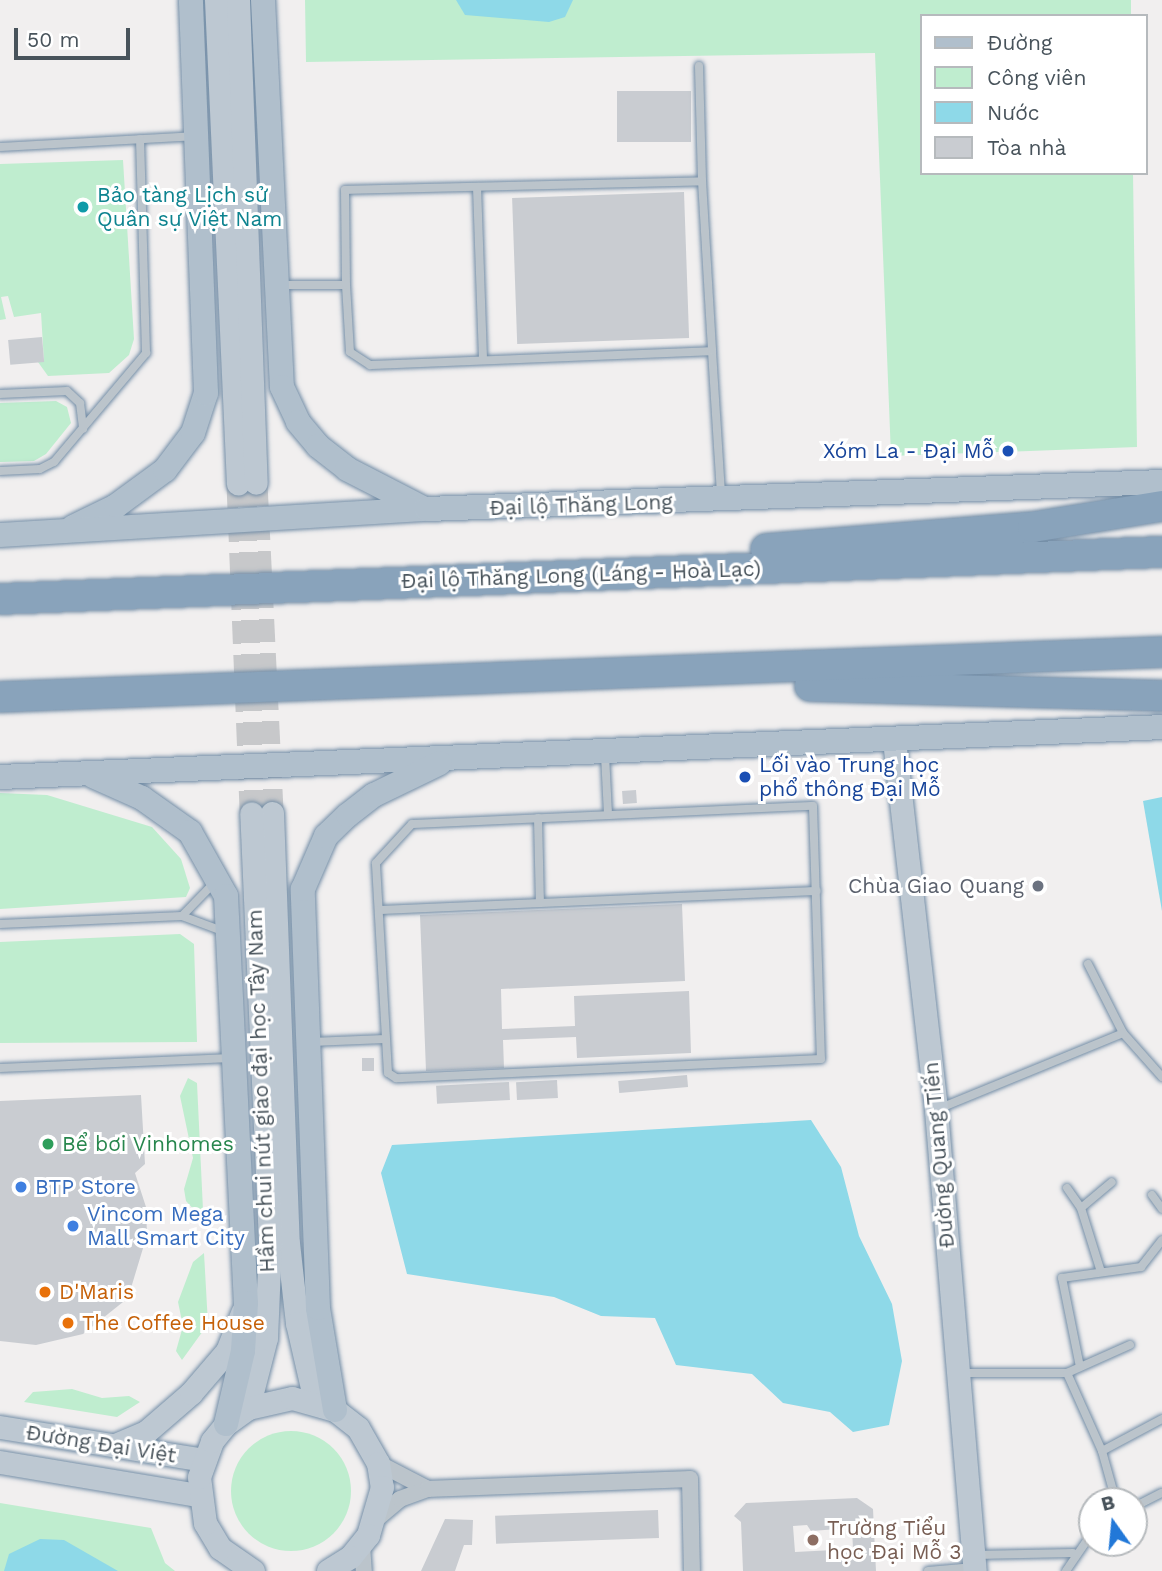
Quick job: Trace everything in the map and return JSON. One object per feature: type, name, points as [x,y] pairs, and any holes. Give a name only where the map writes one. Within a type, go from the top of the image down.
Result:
[{"type":"highway","points":[[373,584],[489,566],[684,558],[1033,527],[1162,506]]},
{"type":"highway","name":"Đại lộ Thăng Long (Láng - Hoà Lạc)","points":[[0,599],[1162,552]]},
{"type":"highway","points":[[0,593],[53,597]]},
{"type":"highway","points":[[0,697],[1162,652]]},
{"type":"highway","points":[[323,685],[525,690],[849,685],[1162,696]]},
{"type":"highway","points":[[0,711],[64,708],[162,691]]},
{"type":"main road","points":[[63,532],[116,506],[165,470],[181,452],[202,410],[208,373],[191,0]]},
{"type":"main road","points":[[263,0],[282,387],[298,422],[347,469],[427,509]]},
{"type":"main road","name":"Đại lộ Thăng Long","points":[[0,535],[427,509],[1162,482]]},
{"type":"main road","points":[[0,776],[894,740],[1154,726]]},
{"type":"main road","points":[[325,1406],[318,1308],[303,889],[326,836],[365,802],[451,758]]},
{"type":"main road","points":[[89,774],[175,819],[197,838],[218,878],[231,934],[246,1303],[243,1351],[226,1424]]},
{"type":"street","points":[[216,0],[247,483],[239,0]]},
{"type":"street","name":"Đường Quang Tiến","points":[[894,740],[936,1110],[974,1564]]},
{"type":"street","name":"Hầm chui nút giao đại học Tây Nam","points":[[248,1408],[265,1338],[270,1242],[261,813],[288,1243],[297,1323],[325,1406]]},
{"type":"street","points":[[113,1446],[146,1432],[191,1393],[227,1350],[246,1303]]},
{"type":"street","points":[[253,1571],[220,1548],[205,1523],[198,1495],[203,1460],[226,1424],[248,1408],[270,1400],[325,1406],[358,1428],[378,1463],[382,1487],[374,1521],[362,1545],[328,1571]]},
{"type":"street","name":"Đường Đại Việt","points":[[0,1427],[203,1460]]},
{"type":"street","name":"Đường Đại Việt","points":[[0,1462],[198,1495]]},
{"type":"street","points":[[378,1463],[428,1489]]},
{"type":"street","points":[[374,1521],[400,1499],[428,1489],[690,1479],[692,1571]]},
{"type":"street","points":[[362,1545],[364,1571]]},
{"type":"lane","points":[[699,66],[702,181],[722,500]]},
{"type":"lane","points":[[0,146],[197,136]]},
{"type":"lane","points":[[0,471],[47,465],[83,429],[146,353],[141,139]]},
{"type":"lane","points":[[702,181],[345,190],[349,352],[358,362],[712,351]]},
{"type":"lane","points":[[477,187],[483,360]]},
{"type":"lane","points":[[275,286],[346,285]]},
{"type":"lane","points":[[0,394],[67,391],[80,403],[83,429]]},
{"type":"lane","points":[[605,752],[608,815]]},
{"type":"lane","points":[[813,806],[825,1052],[817,1061],[396,1078],[387,1069],[376,863],[412,824],[538,818],[813,806]]},
{"type":"lane","points":[[538,818],[540,903]]},
{"type":"lane","points":[[182,916],[218,878]]},
{"type":"lane","points":[[379,910],[817,891]]},
{"type":"lane","points":[[0,924],[182,916],[231,934]]},
{"type":"lane","points":[[1088,964],[1124,1033],[1162,1077]]},
{"type":"lane","points":[[936,1110],[1124,1033]]},
{"type":"lane","points":[[309,1042],[385,1039]]},
{"type":"lane","points":[[0,1068],[235,1058]]},
{"type":"lane","points":[[1081,1208],[1112,1182]]},
{"type":"lane","points":[[1067,1188],[1081,1208],[1101,1272]]},
{"type":"lane","points":[[1152,1195],[1162,1209]]},
{"type":"lane","points":[[1080,1367],[1061,1280],[1143,1266],[1162,1240]]},
{"type":"lane","points":[[959,1373],[1066,1373],[1130,1345]]},
{"type":"lane","points":[[1066,1373],[1102,1451],[1112,1487]]},
{"type":"lane","points":[[1102,1451],[1162,1419]]},
{"type":"lane","points":[[1066,1571],[1078,1548]]},
{"type":"lane","points":[[928,1571],[1073,1553]]},
{"type":"green space","points":[[305,0],[1131,0],[1131,14],[920,14],[920,175],[1133,175],[1137,447],[891,456],[875,53],[306,62]]},
{"type":"green space","points":[[123,160],[134,339],[129,355],[109,373],[48,376],[38,362],[44,362],[41,313],[14,317],[8,296],[1,297],[6,319],[0,320],[0,164]]},
{"type":"green space","points":[[56,401],[67,407],[71,423],[46,454],[34,461],[0,462],[0,403]]},
{"type":"green space","points":[[0,793],[47,795],[152,827],[181,859],[190,888],[186,897],[0,909]]},
{"type":"green space","points":[[180,934],[194,944],[197,1042],[0,1043],[0,942]]},
{"type":"green space","points":[[188,1078],[197,1083],[203,1210],[197,1213],[186,1201],[184,1189],[193,1158],[180,1096]]},
{"type":"green space","points":[[204,1253],[208,1324],[182,1360],[176,1351],[183,1326],[178,1302],[193,1262]]},
{"type":"green space","points":[[72,1389],[102,1398],[129,1396],[140,1402],[117,1417],[24,1402],[33,1392]]},
{"type":"green space","points":[[291,1431],[314,1436],[333,1449],[346,1468],[351,1491],[346,1514],[333,1533],[314,1546],[291,1551],[268,1546],[249,1533],[236,1514],[231,1491],[236,1468],[249,1449],[268,1436]]},
{"type":"green space","points":[[0,1503],[151,1528],[165,1563],[175,1571],[0,1571]]},
{"type":"water","points":[[456,0],[573,0],[565,17],[549,22],[465,15]]},
{"type":"water","points":[[1162,797],[1162,911],[1143,801]]},
{"type":"water","points":[[811,1120],[841,1167],[859,1236],[892,1304],[902,1361],[889,1425],[853,1432],[830,1412],[783,1403],[752,1374],[676,1365],[655,1318],[601,1316],[554,1297],[407,1274],[381,1173],[392,1145]]},
{"type":"water","points":[[40,1539],[64,1540],[118,1571],[4,1571],[9,1554]]},
{"type":"building","points":[[617,91],[691,91],[691,142],[617,142]]},
{"type":"building","points":[[684,192],[689,338],[517,344],[512,198]]},
{"type":"building","points":[[42,337],[44,362],[10,365],[8,340]]},
{"type":"building","points":[[636,790],[637,803],[623,804],[622,791]]},
{"type":"building","points":[[682,904],[685,981],[501,989],[502,1029],[575,1026],[574,996],[689,991],[691,1053],[577,1058],[576,1037],[503,1040],[504,1068],[426,1071],[420,915]]},
{"type":"building","points":[[362,1058],[374,1058],[374,1071],[362,1071]]},
{"type":"building","points":[[687,1075],[688,1087],[619,1093],[618,1081]]},
{"type":"building","points":[[557,1080],[558,1098],[517,1100],[516,1082]]},
{"type":"building","points":[[509,1082],[510,1100],[437,1104],[436,1086]]},
{"type":"building","name":"Vincom Mega Mall Smart City","points":[[141,1095],[145,1164],[135,1173],[146,1207],[147,1235],[128,1298],[83,1334],[36,1345],[0,1341],[0,1101]]},
{"type":"building","points":[[857,1498],[873,1509],[876,1571],[743,1571],[741,1522],[734,1516],[746,1503]],"holes":[[[807,1525],[811,1531],[852,1528],[853,1549],[795,1552],[793,1526]]]},
{"type":"building","points":[[658,1510],[659,1538],[496,1544],[495,1516]]},
{"type":"building","points":[[445,1519],[473,1520],[472,1545],[464,1545],[455,1571],[421,1571]]},
{"type":"tunnel","points":[[256,483],[272,813]]},
{"type":"tunnel","points":[[238,484],[251,813]]},
{"type":"place","name":"Bảo tàng Lịch sử Quân sự Việt Nam","points":[[83,207]]},
{"type":"place","name":"Xóm La - Đại Mỗ","points":[[1008,451]]},
{"type":"place","name":"Lối vào Trung học phổ thông Đại Mỗ","points":[[745,777]]},
{"type":"place","name":"Chùa Giao Quang","points":[[1038,886]]},
{"type":"place","name":"Bể bơi Vinhomes","points":[[48,1144]]},
{"type":"place","name":"BTP Store","points":[[21,1187]]},
{"type":"place","name":"Vincom Mega Mall Smart City","points":[[73,1226]]},
{"type":"place","name":"D'Maris","points":[[45,1292]]},
{"type":"place","name":"The Coffee House","points":[[68,1323]]},
{"type":"place","name":"Trường Tiểu học Đại Mỗ 3","points":[[813,1540]]}]
